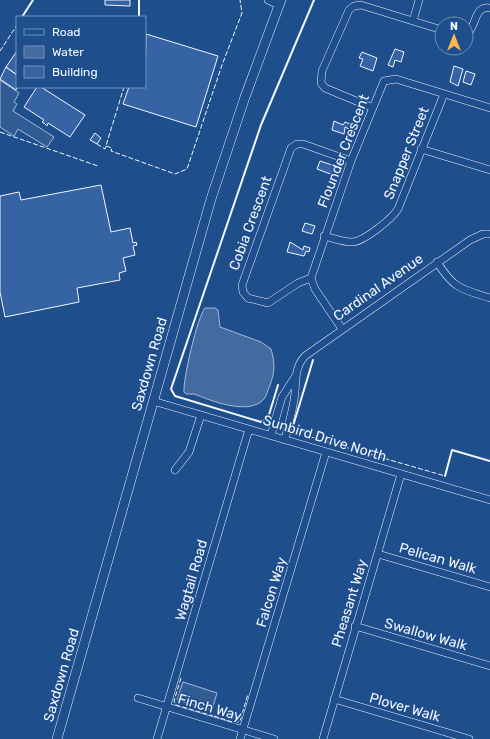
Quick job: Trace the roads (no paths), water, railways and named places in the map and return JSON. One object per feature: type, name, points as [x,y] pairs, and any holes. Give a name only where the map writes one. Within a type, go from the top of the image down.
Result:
[{"type":"street","points":[[268,0],[280,3]]},
{"type":"street","points":[[413,21],[419,0]]},
{"type":"street","name":"Saxdown Road","points":[[57,739],[227,146],[280,3]]},
{"type":"street","points":[[372,108],[325,88],[321,83],[322,71],[348,10],[354,6],[361,5],[434,28]]},
{"type":"street","points":[[474,23],[479,11],[490,8]]},
{"type":"street","name":"Flounder Crescent","points":[[311,278],[324,236],[351,161],[372,108],[383,84],[388,79],[396,79],[490,108]]},
{"type":"street","name":"Snapper Street","points":[[324,236],[345,242],[357,242],[392,217],[398,209],[444,94]]},
{"type":"street","name":"Cobia Crescent","points":[[311,278],[298,283],[272,301],[266,303],[248,298],[244,295],[242,288],[291,148],[297,144],[303,144],[351,161]]},
{"type":"street","points":[[421,149],[490,170]]},
{"type":"street","name":"Cardinal Avenue","points":[[285,440],[294,399],[295,377],[298,367],[305,356],[470,240],[483,234],[490,234]]},
{"type":"street","points":[[437,262],[446,277],[455,286],[490,298]]},
{"type":"street","points":[[311,278],[315,289],[342,329]]},
{"type":"street","name":"Cardinal Avenue","points":[[270,435],[282,398],[295,377]]},
{"type":"street","name":"Sunbird Drive North","points":[[153,401],[490,500]]},
{"type":"street","points":[[175,470],[188,452],[201,414]]},
{"type":"street","name":"Wagtail Road","points":[[157,739],[249,429]]},
{"type":"street","name":"Falcon Way","points":[[240,739],[326,452]]},
{"type":"street","name":"Pheasant Way","points":[[323,739],[355,626],[401,474]]},
{"type":"street","name":"Pelican Walk","points":[[378,554],[490,587]]},
{"type":"street","name":"Swallow Walk","points":[[355,626],[490,666]]},
{"type":"street","name":"Finch Way","points":[[138,698],[167,708],[274,739]]},
{"type":"street","name":"Plover Walk","points":[[334,699],[469,739]]},
{"type":"water","points":[[205,308],[215,308],[218,310],[220,327],[261,342],[271,349],[274,363],[273,376],[264,399],[257,404],[240,407],[230,406],[194,394],[186,394],[184,392],[191,349],[198,324]]}]
